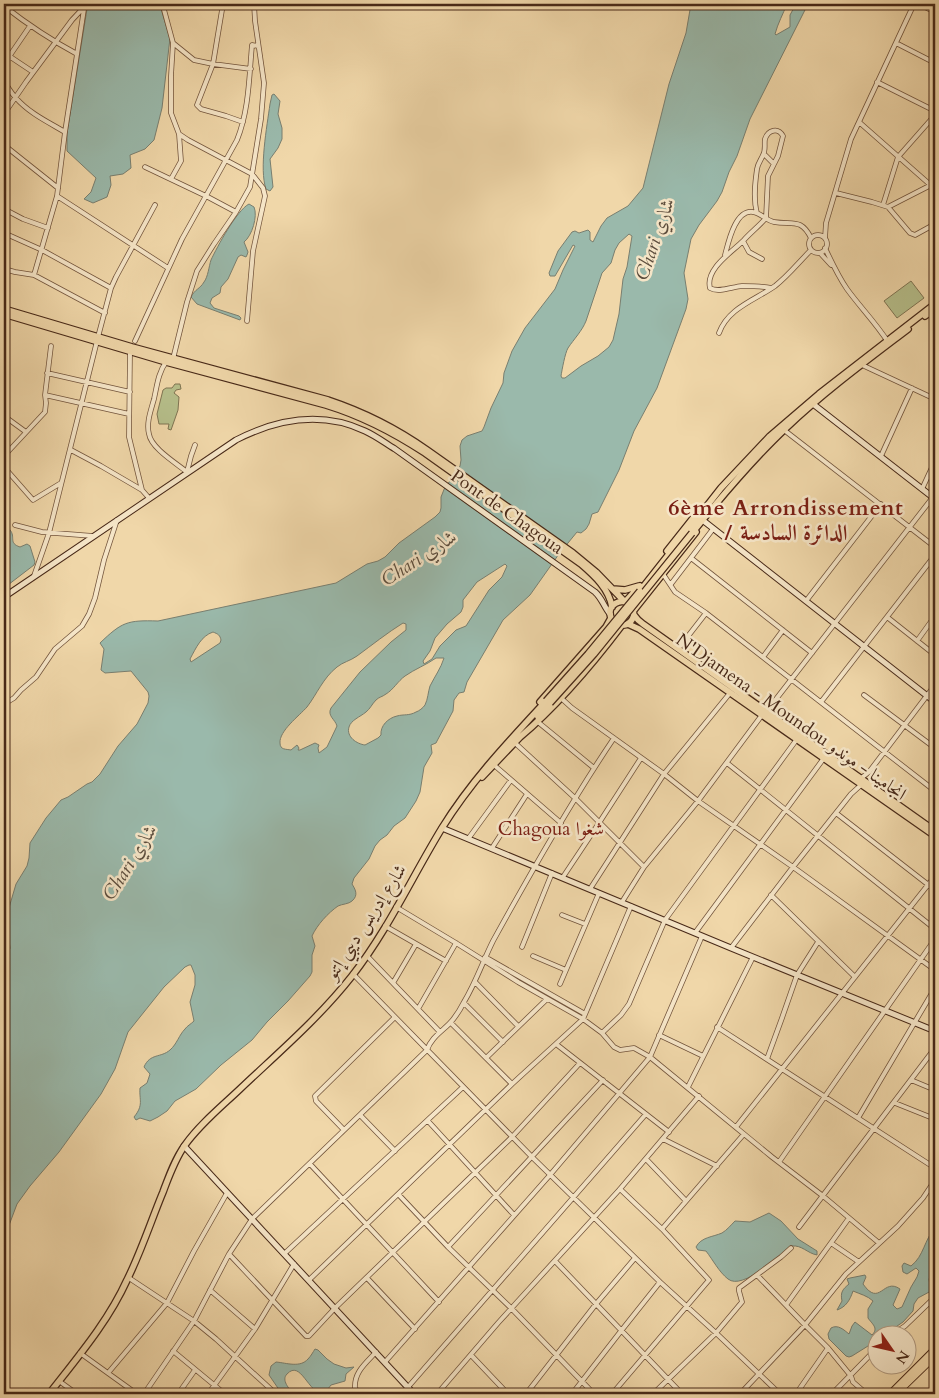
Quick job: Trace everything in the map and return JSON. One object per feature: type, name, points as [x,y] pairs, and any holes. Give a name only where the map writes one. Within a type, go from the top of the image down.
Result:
[{"type":"highway","points":[[892,1394],[935,1349]]},
{"type":"highway","points":[[892,1394],[935,1356]]},
{"type":"main road","points":[[516,739],[522,723],[606,627],[612,608],[617,602],[625,601],[634,594],[686,527],[770,436],[793,415],[935,306]]},
{"type":"main road","points":[[4,309],[97,339],[130,352],[300,397],[352,413],[374,422],[401,437],[448,467]]},
{"type":"main road","points":[[4,314],[301,392],[346,406],[390,426],[596,572],[631,605],[634,612]]},
{"type":"main road","points":[[690,532],[784,430],[888,342]]},
{"type":"main road","points":[[690,532],[721,488]]},
{"type":"main road","points":[[516,739],[538,722],[633,618],[634,612],[718,505],[722,496]]},
{"type":"main road","name":"شارع إدريس ديبي إتنو","points":[[473,785],[494,765],[690,532]]},
{"type":"main road","points":[[572,555],[600,583],[608,594],[612,608]]},
{"type":"main road","points":[[613,589],[625,590],[641,584]]},
{"type":"main road","name":"N'Djamena - Moundou انجامينا - موندو","points":[[634,612],[643,624],[824,758],[935,831]]},
{"type":"main road","points":[[610,616],[615,624],[625,625]]},
{"type":"main road","name":"N'Djamena - Moundou انجامينا - موندو","points":[[625,625],[639,629],[730,693],[764,713],[935,836]]},
{"type":"main road","name":"شارع إدريس ديبي إتنو","points":[[49,1394],[112,1309],[128,1278],[171,1170],[184,1146],[208,1119],[325,1008],[353,974],[367,956],[442,828],[459,803],[484,770],[516,739]]},
{"type":"street","points":[[4,114],[55,42],[87,4]]},
{"type":"street","points":[[165,4],[163,6],[173,43],[170,113],[179,134],[181,161],[171,179]]},
{"type":"street","points":[[223,4],[214,64],[197,105],[198,108],[243,122]]},
{"type":"street","points":[[173,359],[187,302],[198,271],[250,187],[264,83],[254,4]]},
{"type":"street","points":[[820,253],[827,244],[824,238],[826,223],[846,152],[914,4]]},
{"type":"street","points":[[919,4],[935,12]]},
{"type":"street","points":[[4,6],[30,26],[78,54]]},
{"type":"street","points":[[34,275],[57,196],[84,9]]},
{"type":"street","points":[[4,64],[30,26]]},
{"type":"street","points":[[173,43],[194,60],[251,69]]},
{"type":"street","points":[[896,43],[935,63]]},
{"type":"street","points":[[135,341],[182,239],[237,140],[243,122],[250,87],[252,46],[258,46]]},
{"type":"street","points":[[9,56],[33,72]]},
{"type":"street","points":[[4,82],[16,98],[39,118],[65,132]]},
{"type":"street","points":[[877,82],[935,110]]},
{"type":"street","points":[[883,205],[898,157],[935,115]]},
{"type":"street","points":[[859,122],[935,189]]},
{"type":"street","points":[[757,213],[755,194],[756,173],[760,159],[764,154],[766,139],[774,130],[778,130],[782,132],[783,136],[781,146],[768,176],[766,218],[726,255],[714,270],[709,285],[712,290],[760,286],[771,288]]},
{"type":"street","points":[[179,134],[252,174],[263,188],[265,196],[253,252],[247,321]]},
{"type":"street","points":[[4,145],[58,188]]},
{"type":"street","points":[[764,154],[774,164]]},
{"type":"street","points":[[146,167],[236,212]]},
{"type":"street","points":[[888,207],[931,185]]},
{"type":"street","points":[[836,193],[888,207],[910,233],[915,235],[935,224]]},
{"type":"street","points":[[57,196],[168,268]]},
{"type":"street","points":[[34,576],[49,533],[111,288],[155,205]]},
{"type":"street","points":[[4,209],[23,219],[48,228]]},
{"type":"street","points":[[726,255],[731,232],[738,221],[745,214],[752,211],[773,222],[802,225],[811,238]]},
{"type":"street","points":[[826,223],[818,235],[811,238],[808,244],[810,250],[820,253],[834,268]]},
{"type":"street","points":[[807,231],[824,238]]},
{"type":"street","points":[[4,232],[42,250],[111,288]]},
{"type":"street","points":[[743,241],[749,252],[762,259]]},
{"type":"street","points":[[825,248],[834,268],[848,290],[888,342]]},
{"type":"street","points":[[719,333],[724,322],[738,307],[776,285],[810,250]]},
{"type":"street","points":[[4,268],[34,275],[105,313]]},
{"type":"street","points":[[4,456],[45,412],[45,395],[51,346]]},
{"type":"street","points":[[130,352],[128,438],[142,490]]},
{"type":"street","points":[[166,362],[158,378],[150,416],[148,432],[150,438],[159,450],[187,472],[196,445]]},
{"type":"street","points":[[862,365],[935,399]]},
{"type":"street","points":[[47,374],[130,392]]},
{"type":"street","points":[[881,456],[912,388]]},
{"type":"street","points":[[45,395],[129,414]]},
{"type":"street","points":[[622,902],[644,867],[698,801],[764,713],[934,498],[813,404]]},
{"type":"street","points":[[4,416],[26,432]]},
{"type":"street","name":"Pont de Chagoua","points":[[4,597],[236,440],[252,432],[284,422],[320,420],[365,431],[395,449],[562,567],[598,595],[610,616]]},
{"type":"street","points":[[784,430],[935,547]]},
{"type":"street","points":[[71,450],[142,490],[149,498]]},
{"type":"street","points":[[922,489],[935,461]]},
{"type":"street","points":[[4,467],[33,500],[61,483]]},
{"type":"street","points":[[806,601],[881,504]]},
{"type":"street","points":[[4,704],[14,698],[36,677],[55,649],[82,626],[89,614],[117,520]]},
{"type":"street","points":[[705,522],[935,702]]},
{"type":"street","points":[[15,525],[49,533],[93,536]]},
{"type":"street","points":[[671,584],[713,529]]},
{"type":"street","points":[[821,702],[935,555]]},
{"type":"street","points":[[691,558],[812,653]]},
{"type":"street","points":[[663,574],[675,592],[763,656],[935,791]]},
{"type":"street","points":[[678,649],[706,613]]},
{"type":"street","points":[[917,641],[935,616]]},
{"type":"street","points":[[887,617],[935,655]]},
{"type":"street","points":[[763,656],[783,630]]},
{"type":"street","points":[[731,948],[935,685]]},
{"type":"street","points":[[590,889],[664,774],[730,693]]},
{"type":"street","points":[[864,695],[935,748]]},
{"type":"street","points":[[561,698],[698,801],[793,866],[935,970]]},
{"type":"street","points":[[538,722],[594,768]]},
{"type":"street","points":[[144,1394],[194,1321],[229,1254],[252,1219],[360,1116],[427,1050],[430,1043],[451,1023],[464,1003],[484,959],[535,866],[614,738]]},
{"type":"street","points":[[602,1033],[621,1015],[629,1004],[665,920],[797,738]]},
{"type":"street","points":[[516,739],[644,867]]},
{"type":"street","points":[[563,878],[641,758]]},
{"type":"street","points":[[695,933],[824,758]]},
{"type":"street","points":[[727,763],[935,929]]},
{"type":"street","points":[[494,765],[561,823]]},
{"type":"street","points":[[468,839],[511,780]]},
{"type":"street","points":[[492,848],[527,794]]},
{"type":"street","points":[[836,813],[935,890]]},
{"type":"street","points":[[442,828],[935,1031]]},
{"type":"street","points":[[522,947],[552,873]]},
{"type":"street","points":[[736,1127],[935,876]]},
{"type":"street","points":[[560,984],[599,893]]},
{"type":"street","points":[[771,895],[855,977]]},
{"type":"street","points":[[309,1280],[582,1019],[631,906]]},
{"type":"street","points":[[396,907],[582,1019],[602,1033],[617,1049],[634,1048],[650,1057],[879,1243]]},
{"type":"street","points":[[562,915],[586,924]]},
{"type":"street","points":[[385,926],[446,961]]},
{"type":"street","points":[[385,1362],[550,1175],[650,1057],[702,936]]},
{"type":"street","points":[[778,1162],[935,939]]},
{"type":"street","points":[[767,1059],[797,974],[818,942]]},
{"type":"street","points":[[418,1009],[456,943]]},
{"type":"street","points":[[393,983],[416,944]]},
{"type":"street","points":[[367,956],[440,1032]]},
{"type":"street","points":[[532,956],[566,970]]},
{"type":"street","points":[[688,1087],[753,957]]},
{"type":"street","points":[[353,974],[485,1111],[550,1175],[660,1282],[780,1394]]},
{"type":"street","points":[[519,980],[585,1014]]},
{"type":"street","points":[[475,982],[518,1026]]},
{"type":"street","points":[[858,1118],[935,988]]},
{"type":"street","points":[[486,1058],[547,999]]},
{"type":"street","points":[[464,1003],[503,1042]]},
{"type":"street","points":[[344,1130],[316,1101],[315,1096],[395,1017]]},
{"type":"street","points":[[451,1023],[512,1084]]},
{"type":"street","points":[[717,1027],[935,1168]]},
{"type":"street","points":[[659,1035],[703,1056]]},
{"type":"street","points":[[556,1044],[669,1132]]},
{"type":"street","points":[[799,1227],[935,1048]]},
{"type":"street","points":[[229,1254],[306,1336],[311,1335],[335,1308],[512,1137],[580,1062]]},
{"type":"street","points":[[448,1247],[603,1080]]},
{"type":"street","points":[[911,1080],[935,1090]]},
{"type":"street","points":[[284,1254],[463,1087]]},
{"type":"street","points":[[436,1394],[620,1189],[699,1096]]},
{"type":"street","points":[[895,1102],[935,1119]]},
{"type":"street","points":[[402,1394],[646,1114]]},
{"type":"street","points":[[360,1116],[395,1151]]},
{"type":"street","points":[[428,1121],[514,1215]]},
{"type":"street","points":[[662,1229],[744,1134]]},
{"type":"street","points":[[663,1139],[717,1166]]},
{"type":"street","points":[[184,1146],[414,1394]]},
{"type":"street","points":[[646,1159],[686,1201]]},
{"type":"street","points":[[310,1164],[439,1302]]},
{"type":"street","points":[[740,1394],[805,1325],[846,1274],[923,1198],[935,1180]]},
{"type":"street","points":[[612,1394],[709,1280],[662,1229],[620,1189]]},
{"type":"street","points":[[108,1373],[167,1303],[227,1193]]},
{"type":"street","points":[[398,1195],[594,1394]]},
{"type":"street","points":[[786,1305],[848,1218]]},
{"type":"street","points":[[830,1244],[859,1262]]},
{"type":"street","points":[[653,1394],[716,1333],[742,1302],[738,1291],[739,1288],[781,1257],[790,1248]]},
{"type":"street","points":[[526,1394],[596,1304],[635,1258]]},
{"type":"street","points":[[555,1261],[682,1394]]},
{"type":"street","points":[[208,1394],[255,1330],[294,1264]]},
{"type":"street","points":[[757,1275],[828,1348],[854,1382],[867,1394]]},
{"type":"street","points":[[128,1278],[194,1321],[276,1394]]},
{"type":"street","points":[[367,1278],[415,1329]]},
{"type":"street","points":[[572,1394],[660,1282]]},
{"type":"street","points":[[210,1290],[255,1330]]},
{"type":"street","points":[[905,1326],[935,1297]]},
{"type":"street","points":[[796,1394],[828,1348]]},
{"type":"street","points":[[173,1351],[225,1394]]},
{"type":"street","points":[[360,1394],[355,1388],[356,1376],[376,1352]]},
{"type":"street","points":[[80,1353],[137,1394]]},
{"type":"street","points":[[471,1355],[508,1394]]},
{"type":"street","points":[[832,1394],[866,1360]]},
{"type":"street","points":[[178,1394],[196,1370]]},
{"type":"street","points":[[59,1381],[77,1394]]},
{"type":"green space","points":[[911,281],[924,298],[897,318],[884,301]]},
{"type":"green space","points":[[175,384],[180,384],[181,389],[176,390],[174,393],[179,397],[178,410],[171,430],[168,429],[169,424],[159,424],[157,414],[163,390],[172,388]]},
{"type":"water","points":[[95,4],[155,4],[161,9],[170,38],[162,108],[154,140],[145,149],[130,155],[131,168],[123,174],[110,176],[111,185],[107,197],[93,203],[84,199],[91,192],[96,178],[67,151],[67,133],[87,9]]},
{"type":"water","name":"Chari شاري","points":[[691,4],[787,4],[776,35],[790,27],[790,15],[796,4],[808,4],[750,119],[722,192],[691,239],[684,273],[688,299],[686,309],[657,388],[634,431],[619,470],[598,512],[592,514],[586,529],[581,533],[577,532],[530,595],[503,620],[467,682],[464,692],[459,693],[454,700],[453,711],[436,743],[431,745],[432,753],[424,767],[420,792],[416,801],[405,818],[394,826],[375,846],[369,859],[354,878],[352,884],[356,892],[354,899],[334,909],[314,932],[312,936],[315,946],[310,976],[252,1040],[221,1065],[196,1089],[175,1101],[167,1111],[158,1117],[150,1121],[140,1118],[136,1120],[134,1117],[140,1106],[140,1088],[147,1083],[150,1074],[144,1067],[146,1063],[152,1058],[170,1050],[183,1031],[194,1021],[190,1002],[195,985],[195,975],[191,965],[185,967],[164,987],[128,1032],[115,1069],[101,1094],[59,1152],[17,1204],[4,1236],[4,1009],[7,981],[5,963],[10,948],[6,918],[16,884],[27,866],[30,843],[46,818],[61,800],[92,782],[100,774],[118,746],[137,724],[148,703],[148,692],[131,671],[105,673],[101,670],[104,649],[100,643],[120,627],[132,622],[158,621],[336,583],[367,564],[385,557],[399,543],[440,512],[441,497],[445,487],[460,466],[460,446],[462,440],[467,436],[482,431],[503,383],[504,373],[512,351],[525,328],[555,289],[575,246],[573,245],[555,276],[550,276],[549,273],[558,251],[572,232],[575,231],[579,233],[588,230],[590,232],[590,240],[593,242],[607,218],[628,206],[643,188],[669,84],[686,33]],"holes":[[[629,234],[632,236],[613,340],[609,347],[598,356],[565,378],[562,378],[561,373],[567,350],[586,321],[602,273],[611,263],[619,243]],[[505,564],[507,566],[502,577],[489,590],[466,626],[456,630],[440,646],[432,659],[424,664],[423,661],[430,651],[435,638],[461,612],[463,600],[477,582]],[[403,623],[406,624],[406,630],[360,672],[331,708],[331,715],[337,726],[327,747],[319,753],[319,745],[315,743],[300,750],[298,750],[297,745],[291,750],[282,748],[280,743],[283,734],[307,707],[332,671],[339,665],[357,656]],[[213,632],[218,635],[221,640],[220,643],[191,662],[190,659],[202,639]],[[436,658],[444,658],[430,686],[425,705],[420,710],[391,719],[383,726],[381,735],[365,745],[351,737],[348,731],[352,722],[367,711],[376,700],[389,692],[405,676]]]},
{"type":"water","points":[[274,94],[280,101],[278,114],[282,128],[282,139],[270,159],[273,187],[270,191],[266,189],[264,181],[263,159],[270,104]]},
{"type":"water","points":[[249,204],[254,207],[255,220],[252,231],[244,242],[248,252],[247,255],[246,257],[241,255],[238,257],[228,279],[221,287],[220,293],[212,298],[210,303],[214,308],[239,316],[240,320],[197,304],[191,297],[205,280],[211,260],[228,229],[239,213]]},
{"type":"water","points":[[4,523],[12,533],[14,544],[20,547],[27,544],[30,546],[35,562],[34,565],[4,588]]},
{"type":"water","points":[[769,1213],[781,1221],[798,1239],[817,1251],[817,1255],[792,1246],[752,1276],[735,1281],[725,1276],[706,1251],[698,1250],[696,1247],[704,1239],[724,1232],[735,1221],[750,1222]]},
{"type":"water","points":[[935,1228],[935,1268],[929,1279],[931,1291],[918,1298],[914,1304],[913,1311],[903,1322],[897,1326],[874,1326],[868,1318],[868,1309],[873,1301],[853,1291],[847,1303],[837,1310],[842,1301],[842,1291],[849,1284],[847,1279],[865,1275],[863,1284],[869,1291],[874,1293],[894,1286],[900,1289],[893,1305],[897,1309],[902,1307],[919,1271],[916,1268],[907,1274],[903,1272],[902,1266],[904,1263],[911,1266],[915,1262]]},
{"type":"water","points":[[855,1322],[866,1330],[866,1347],[849,1357],[829,1339],[828,1334],[831,1328],[838,1327],[849,1334]]},
{"type":"water","points":[[315,1349],[334,1364],[346,1368],[354,1367],[346,1374],[345,1381],[331,1385],[324,1394],[318,1393],[301,1374],[292,1371],[285,1376],[285,1379],[286,1384],[294,1394],[282,1394],[269,1375],[271,1366],[276,1362],[293,1364],[305,1362]]},
{"type":"district","name":"6ème Arrondissement / الدائرة السادسة","points":[[786,520]]},
{"type":"district","name":"Chagoua شغوا","points":[[551,829]]}]
